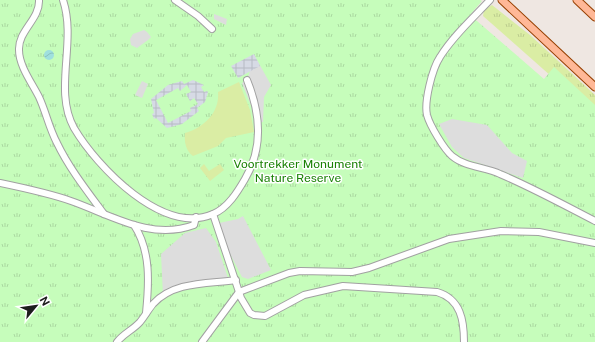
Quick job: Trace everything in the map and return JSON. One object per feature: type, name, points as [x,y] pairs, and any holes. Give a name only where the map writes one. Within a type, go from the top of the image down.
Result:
[{"type":"main road","points":[[502,0],[595,87]]},
{"type":"main road","points":[[577,0],[595,17]]},
{"type":"main road","points":[[585,7],[595,13]]},
{"type":"street","points":[[39,0],[34,18],[19,44],[21,62],[39,98],[56,142],[80,182],[104,214]]},
{"type":"street","points":[[63,0],[69,26],[66,97],[69,113],[77,132],[109,172],[148,205],[172,216],[196,217],[213,214],[223,207],[234,195],[247,176],[255,158],[258,143],[256,101],[247,80]]},
{"type":"street","points":[[175,0],[198,16],[212,29]]},
{"type":"street","points":[[490,0],[452,41],[435,66],[427,101],[427,115],[431,124],[447,151],[458,160],[485,168],[509,178],[595,221]]},
{"type":"street","points":[[0,183],[55,196],[124,223],[168,231],[194,225],[196,217]]},
{"type":"street","points":[[213,214],[239,292],[250,313],[262,317],[304,295],[343,286],[437,292],[448,297],[458,307],[463,322],[464,342]]},
{"type":"street","points":[[134,225],[141,236],[147,260],[149,282],[146,313]]},
{"type":"street","points":[[202,342],[239,292],[295,271],[345,273],[361,271],[449,239],[501,231],[527,231],[564,235],[595,243]]},
{"type":"street","points":[[117,342],[126,332],[140,322],[158,300],[187,286],[213,281],[236,280]]},
{"type":"green space","name":"Voortrekker Monument Nature Reserve","points":[[0,0],[482,1],[470,15],[544,79],[554,67],[595,105],[595,342],[0,342]]},
{"type":"green space","points":[[492,5],[530,35],[595,95],[595,115],[483,16],[484,10]]},
{"type":"green space","points":[[239,82],[250,110],[254,132],[226,138],[218,146],[193,156],[186,146],[185,133],[192,131],[209,118],[216,107],[218,92]]},
{"type":"green space","points":[[204,164],[209,171],[220,164],[224,170],[210,181],[200,168]]},
{"type":"shaded area","points":[[214,14],[227,19],[226,25],[214,19]]},
{"type":"shaded area","points":[[144,30],[151,37],[137,48],[131,45],[130,39],[133,34]]},
{"type":"shaded area","points":[[254,54],[260,66],[238,78],[231,66]]},
{"type":"shaded area","points":[[257,60],[271,85],[264,97],[263,122],[258,122],[256,106],[252,108],[242,83],[247,80],[253,62]]},
{"type":"shaded area","points":[[193,80],[204,85],[201,87],[204,92],[208,92],[205,102],[197,108],[199,111],[182,124],[167,128],[156,118],[154,119],[152,114],[154,113],[151,99],[168,85],[182,81],[184,84]],"holes":[[[187,85],[191,92],[186,94],[190,101],[194,98],[198,104],[190,108],[191,111],[168,123],[156,100],[178,88],[180,91]]]},
{"type":"shaded area","points":[[142,81],[148,84],[142,98],[135,95]]},
{"type":"shaded area","points":[[452,119],[487,125],[512,153],[527,161],[523,178],[464,158],[452,147],[439,124]]},
{"type":"shaded area","points":[[243,216],[271,270],[248,279],[242,277],[227,248],[219,223],[238,219]]},
{"type":"shaded area","points":[[206,228],[216,242],[228,278],[163,295],[161,254],[185,233]]},
{"type":"water","points":[[47,50],[51,50],[54,55],[51,60],[47,60],[44,57],[44,53]]}]
